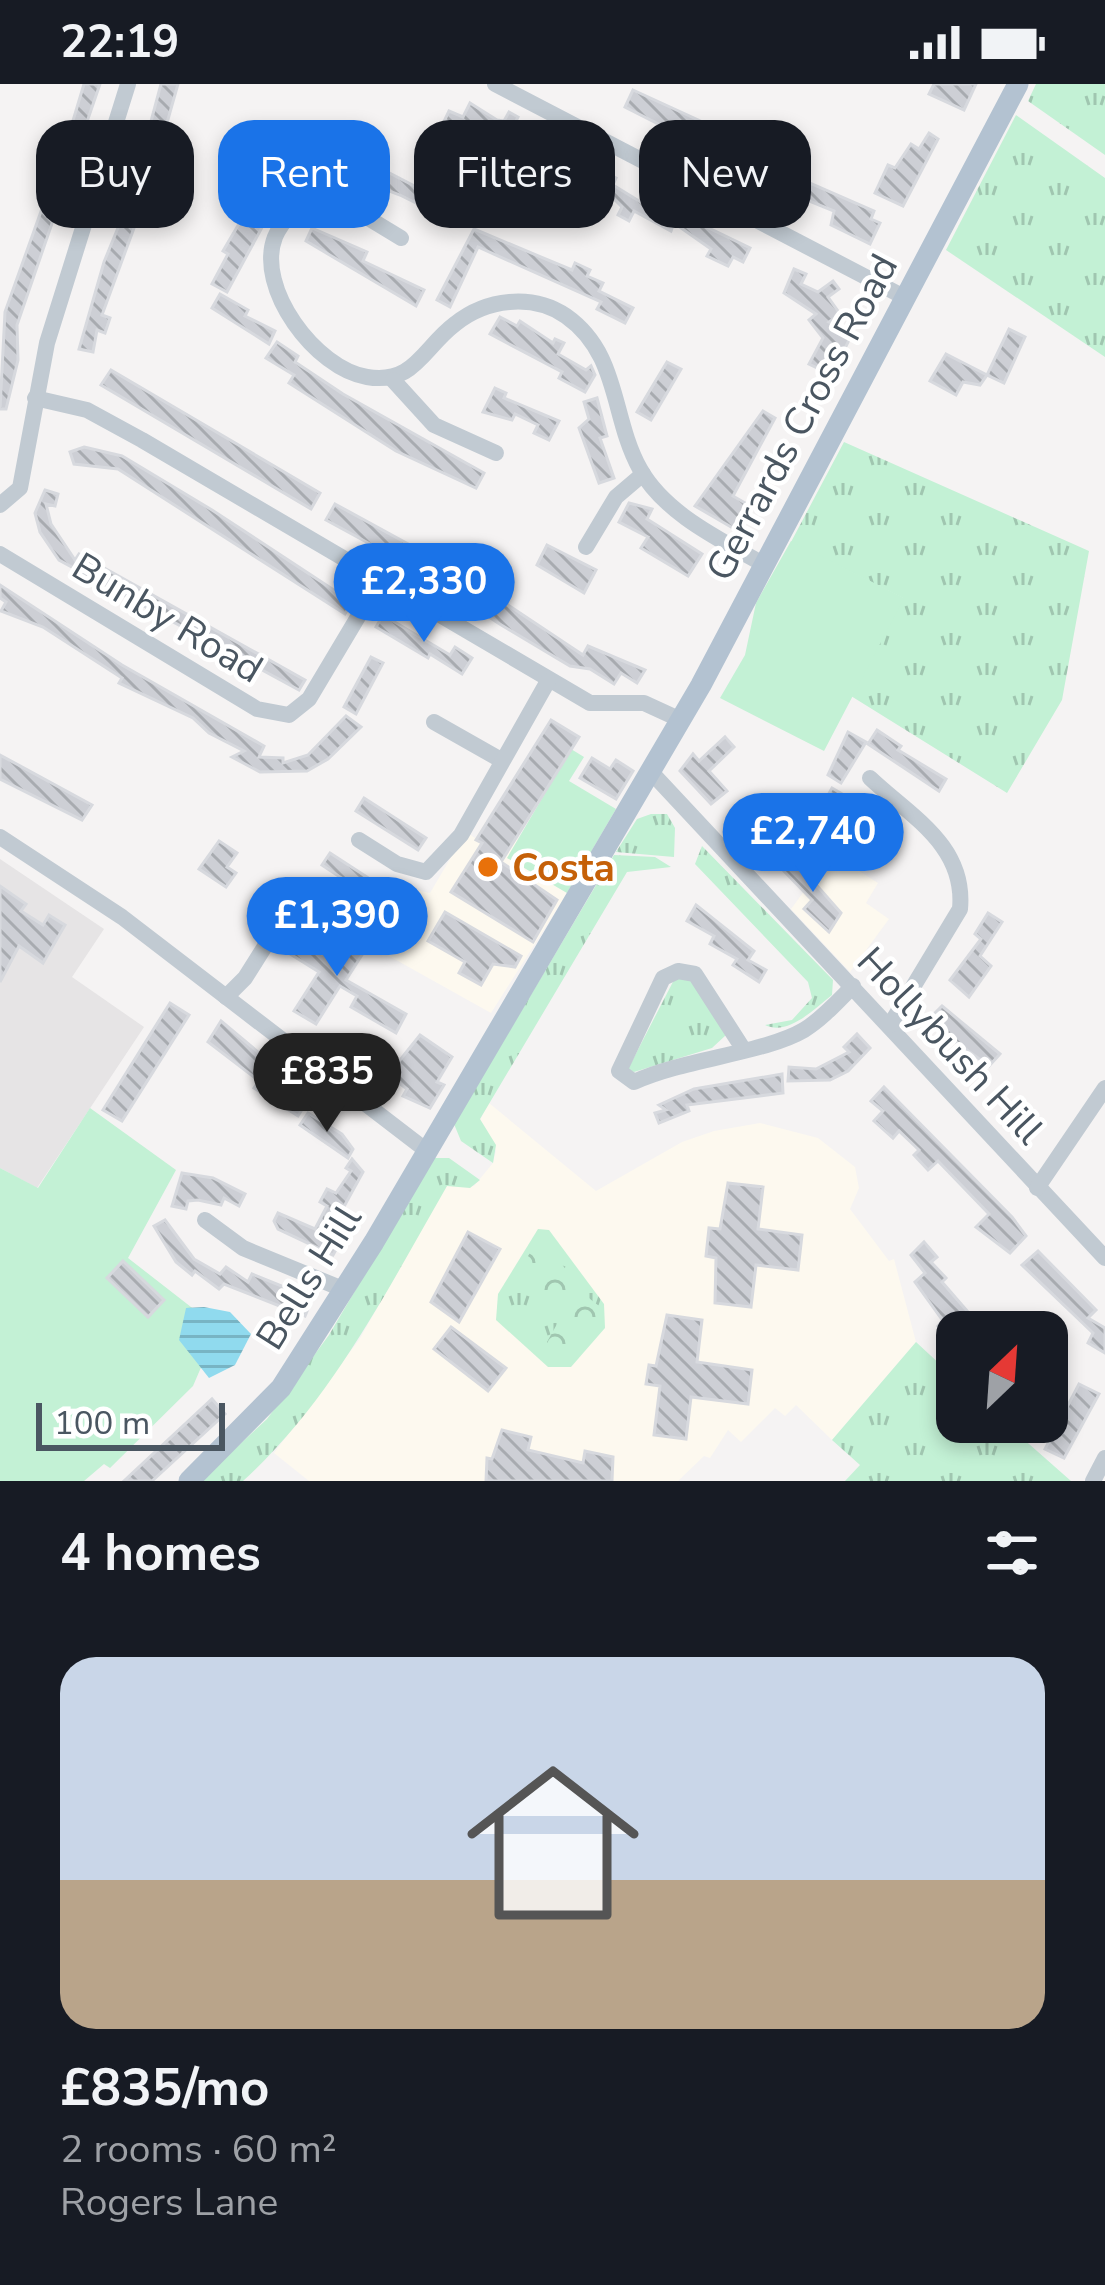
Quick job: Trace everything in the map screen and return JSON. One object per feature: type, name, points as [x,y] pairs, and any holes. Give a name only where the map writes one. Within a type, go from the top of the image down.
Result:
[{"type":"main road","name":"Gerrards Cross Road","points":[[681,720],[1018,84]]},
{"type":"main road","name":"Bells Hill","points":[[189,1481],[281,1388],[345,1290],[681,720]]},
{"type":"street","points":[[0,505],[20,488],[47,343],[128,84]]},
{"type":"street","points":[[495,84],[906,298]]},
{"type":"street","points":[[401,238],[346,204],[314,198],[291,212],[274,239],[273,278],[294,322],[325,356],[361,377],[394,380],[420,363],[454,324],[490,305],[528,300],[563,315],[590,339],[609,369],[624,434],[643,474],[694,524],[763,564]]},
{"type":"street","points":[[394,380],[434,425],[496,453]]},
{"type":"street","points":[[35,398],[87,410],[590,703],[644,703],[681,720]]},
{"type":"street","points":[[586,547],[616,497],[643,474]]},
{"type":"street","name":"Bunby Road","points":[[0,554],[257,709],[290,715],[309,699],[380,580]]},
{"type":"street","points":[[359,840],[397,863],[426,872],[461,835],[548,681]]},
{"type":"street","points":[[434,722],[501,760]]},
{"type":"street","name":"Hollybush Hill","points":[[651,772],[1105,1258]]},
{"type":"street","points":[[870,778],[938,834],[962,894],[960,909],[890,1025]]},
{"type":"street","points":[[0,837],[122,916],[427,1151]]},
{"type":"street","points":[[226,997],[245,978],[284,916],[295,915],[321,931]]},
{"type":"street","points":[[742,1047],[694,974],[678,971],[663,978],[619,1071],[634,1082],[673,1064],[742,1047],[801,1032],[853,986]]},
{"type":"street","points":[[1037,1188],[1105,1088]]},
{"type":"street","points":[[206,1220],[243,1248],[345,1290]]},
{"type":"street","points":[[1094,1481],[1105,1458]]},
{"type":"shaded area","points":[[486,821],[518,840],[508,858],[567,893],[491,1013],[380,951],[416,890],[430,893],[466,832],[475,838]]},
{"type":"shaded area","points":[[840,842],[857,852],[850,865],[878,883],[866,903],[889,919],[850,972],[791,909]]},
{"type":"shaded area","points":[[0,859],[104,929],[72,977],[144,1027],[37,1188],[0,1168]]},
{"type":"shaded area","points":[[489,1103],[596,1191],[682,1142],[714,1131],[760,1123],[818,1138],[855,1167],[859,1188],[850,1209],[889,1261],[894,1259],[916,1342],[832,1440],[796,1405],[785,1416],[775,1408],[741,1442],[728,1430],[710,1458],[704,1456],[678,1481],[309,1481],[274,1453],[359,1340],[447,1185],[474,1186],[493,1163],[496,1151],[480,1120]]},
{"type":"green space","points":[[1036,84],[1105,84],[1105,155],[1028,101]]},
{"type":"green space","points":[[1016,115],[1105,178],[1105,357],[946,250]]},
{"type":"green space","points":[[844,442],[1089,551],[1062,700],[1007,793],[851,696],[903,598],[791,542]]},
{"type":"green space","points":[[791,541],[904,598],[824,751],[720,698],[745,655],[756,603]]},
{"type":"green space","points":[[571,749],[584,757],[569,781],[616,809],[567,893],[507,858]]},
{"type":"green space","points":[[667,814],[675,828],[674,857],[616,852],[637,819]]},
{"type":"green space","points":[[702,846],[833,980],[832,995],[800,1020],[783,1027],[765,1025],[792,1020],[812,998],[808,982],[695,864]]},
{"type":"green space","points":[[614,855],[655,857],[671,867],[627,872],[480,1119],[496,1145],[493,1163],[461,1141],[454,1124]]},
{"type":"green space","points":[[677,974],[695,979],[726,1035],[712,1048],[634,1072],[628,1069]]},
{"type":"green space","points":[[90,1108],[176,1170],[128,1258],[218,1328],[193,1386],[110,1468],[104,1464],[84,1481],[0,1481],[0,1168],[38,1188]]},
{"type":"green space","points":[[433,1158],[449,1158],[480,1180],[470,1188],[447,1186],[356,1342],[275,1449],[243,1481],[200,1481],[267,1419],[329,1335]]},
{"type":"green space","points":[[538,1229],[549,1230],[604,1304],[605,1328],[571,1367],[548,1367],[496,1320],[498,1294]]},
{"type":"green space","points":[[545,1245],[601,1307],[598,1332],[570,1364],[547,1342],[562,1315],[555,1296],[540,1294],[520,1268],[532,1250]]},
{"type":"green space","points":[[916,1342],[936,1361],[936,1443],[1028,1443],[1071,1481],[845,1481],[860,1465],[832,1440]]},
{"type":"water","points":[[186,1308],[230,1312],[251,1334],[235,1365],[209,1378],[179,1340]]},
{"type":"building","points":[[84,84],[100,84],[88,120],[73,120]]},
{"type":"building","points":[[161,84],[178,84],[168,120],[151,120]]},
{"type":"building","points":[[934,84],[976,84],[964,110],[929,94]]},
{"type":"building","points":[[633,90],[698,120],[651,120],[625,107]]},
{"type":"building","points":[[470,103],[497,120],[445,120],[449,111],[463,117]]},
{"type":"building","points":[[929,133],[938,139],[903,206],[875,193],[888,165],[895,168],[911,144],[919,149]]},
{"type":"building","points":[[390,173],[414,186],[414,202],[390,191]]},
{"type":"building","points":[[811,184],[874,211],[871,219],[880,223],[870,244],[831,225],[834,211],[811,202]]},
{"type":"building","points":[[615,186],[639,200],[639,214],[634,211],[629,221],[618,215],[622,207],[615,200]]},
{"type":"building","points":[[36,225],[50,228],[17,325],[18,360],[6,409],[0,409],[5,312]]},
{"type":"building","points":[[118,228],[134,228],[102,315],[110,318],[105,333],[97,330],[93,352],[79,349]]},
{"type":"building","points":[[236,228],[262,228],[227,292],[212,284],[228,254],[223,251]]},
{"type":"building","points":[[312,228],[367,252],[363,261],[424,290],[416,306],[306,241]]},
{"type":"building","points":[[681,228],[709,228],[750,248],[743,262],[733,257],[728,266],[707,256],[711,249]]},
{"type":"building","points":[[474,229],[572,270],[575,263],[590,270],[587,276],[603,283],[599,291],[633,308],[625,323],[597,309],[601,302],[478,247],[450,307],[437,300]]},
{"type":"building","points":[[794,269],[806,274],[801,284],[818,292],[833,281],[839,289],[828,297],[840,314],[829,322],[852,334],[832,375],[809,364],[823,338],[809,320],[816,314],[784,293]]},
{"type":"building","points":[[220,294],[248,310],[245,316],[275,331],[269,344],[212,308]]},
{"type":"building","points":[[500,317],[517,326],[520,321],[553,343],[555,339],[564,343],[558,354],[586,370],[591,366],[595,375],[585,392],[559,378],[562,372],[490,334]]},
{"type":"building","points":[[1009,329],[1025,337],[1004,383],[987,375]]},
{"type":"building","points":[[277,342],[298,356],[295,362],[343,394],[484,473],[476,488],[396,451],[289,383],[294,375],[266,358]]},
{"type":"building","points":[[946,354],[987,375],[980,385],[963,382],[956,395],[930,381]]},
{"type":"building","points":[[667,362],[681,369],[651,420],[637,412]]},
{"type":"building","points":[[111,370],[320,493],[311,509],[101,385]]},
{"type":"building","points":[[495,388],[506,393],[504,398],[559,421],[549,440],[534,433],[538,425],[515,414],[512,420],[483,412]]},
{"type":"building","points":[[597,398],[607,436],[600,438],[614,478],[599,483],[579,428],[589,419],[584,402]]},
{"type":"building","points":[[763,411],[775,418],[733,496],[752,507],[738,531],[695,506]]},
{"type":"building","points":[[84,447],[122,456],[212,510],[352,602],[345,614],[118,469],[74,464],[70,452]]},
{"type":"building","points":[[45,490],[58,494],[55,506],[46,504],[51,524],[75,560],[79,554],[305,680],[299,690],[59,560],[40,532],[35,513]]},
{"type":"building","points":[[629,503],[652,509],[647,519],[702,554],[688,576],[641,548],[648,537],[619,522]]},
{"type":"building","points":[[335,504],[454,569],[583,655],[588,646],[645,670],[637,683],[621,673],[614,684],[590,669],[570,666],[468,603],[471,599],[326,520]]},
{"type":"building","points":[[547,545],[596,570],[584,593],[537,565]]},
{"type":"building","points":[[0,585],[122,665],[264,746],[259,757],[283,758],[283,763],[308,755],[346,716],[361,727],[328,759],[307,771],[260,772],[232,757],[244,751],[209,733],[193,718],[119,683],[122,678],[43,627],[1,611],[6,602],[0,598]]},
{"type":"building","points":[[383,615],[450,655],[455,647],[472,658],[462,674],[430,654],[428,658],[376,627]]},
{"type":"building","points":[[371,657],[383,663],[356,714],[344,707]]},
{"type":"building","points":[[551,720],[579,737],[501,862],[557,900],[533,942],[451,892],[482,843],[476,840]]},
{"type":"building","points":[[877,730],[901,746],[898,750],[946,779],[939,791],[868,744]]},
{"type":"building","points":[[848,732],[866,742],[841,783],[828,775]]},
{"type":"building","points":[[725,737],[734,747],[709,771],[727,791],[711,804],[680,771],[693,754],[699,761]]},
{"type":"building","points":[[0,755],[92,805],[82,820],[0,779]]},
{"type":"building","points":[[592,758],[610,769],[616,760],[633,771],[616,799],[580,778]]},
{"type":"building","points":[[832,788],[899,827],[886,848],[865,835],[868,830],[823,804]]},
{"type":"building","points":[[364,798],[426,838],[418,850],[356,811]]},
{"type":"building","points":[[219,841],[237,853],[227,867],[236,873],[226,887],[199,869]]},
{"type":"building","points":[[330,853],[396,896],[388,909],[322,865]]},
{"type":"building","points":[[790,855],[841,913],[829,932],[804,909],[812,900],[780,867]]},
{"type":"building","points":[[0,886],[26,904],[21,911],[43,925],[49,915],[65,925],[43,963],[19,946],[0,982]]},
{"type":"building","points":[[696,905],[754,951],[748,960],[766,970],[759,982],[733,965],[737,959],[710,944],[714,936],[687,921]]},
{"type":"building","points":[[445,912],[521,956],[515,967],[493,964],[481,985],[459,973],[465,962],[428,941]]},
{"type":"building","points":[[988,913],[1002,922],[980,956],[991,966],[969,997],[950,980],[981,939],[975,934]]},
{"type":"building","points":[[291,928],[322,954],[339,929],[367,947],[346,980],[406,1014],[396,1033],[351,1007],[357,996],[340,986],[316,1024],[294,1011],[319,972],[279,947]]},
{"type":"building","points":[[170,1003],[189,1015],[122,1121],[103,1110]]},
{"type":"building","points":[[942,1006],[1000,1054],[989,1066],[927,1021]]},
{"type":"building","points":[[221,1021],[270,1062],[266,1068],[311,1095],[298,1116],[254,1088],[259,1081],[208,1042]]},
{"type":"building","points":[[857,1034],[870,1048],[848,1071],[830,1080],[788,1081],[789,1067],[816,1069],[849,1052],[844,1047]]},
{"type":"building","points":[[420,1035],[452,1057],[437,1082],[444,1085],[430,1108],[403,1096],[407,1089],[388,1075]]},
{"type":"building","points":[[782,1074],[783,1093],[687,1105],[689,1111],[659,1123],[655,1113],[666,1110],[659,1105],[694,1089]]},
{"type":"building","points":[[884,1087],[1012,1217],[1026,1236],[1010,1253],[976,1227],[989,1214],[938,1161],[928,1170],[914,1155],[919,1150],[899,1131],[893,1138],[874,1121],[883,1111],[871,1101]]},
{"type":"building","points":[[308,1113],[342,1134],[353,1149],[348,1158],[300,1125]]},
{"type":"building","points":[[352,1159],[363,1172],[330,1232],[342,1239],[333,1255],[278,1229],[274,1221],[278,1213],[315,1229],[327,1206],[320,1202],[327,1189],[336,1193],[351,1171],[346,1168]]},
{"type":"building","points":[[182,1173],[213,1178],[245,1194],[239,1206],[224,1198],[221,1205],[198,1200],[188,1201],[186,1209],[172,1206]]},
{"type":"building","points":[[728,1183],[763,1187],[758,1229],[802,1235],[798,1270],[756,1265],[751,1307],[715,1303],[716,1258],[706,1256],[709,1228],[720,1229]]},
{"type":"building","points":[[165,1220],[194,1259],[220,1274],[226,1267],[248,1282],[252,1274],[299,1293],[296,1298],[310,1304],[305,1316],[224,1284],[219,1289],[195,1271],[192,1275],[176,1262],[154,1226]]},
{"type":"building","points":[[468,1232],[500,1249],[459,1322],[431,1302]]},
{"type":"building","points":[[924,1242],[937,1257],[931,1262],[946,1278],[942,1282],[967,1311],[936,1311],[915,1282],[925,1273],[911,1255]]},
{"type":"building","points":[[1038,1251],[1096,1310],[1088,1318],[1105,1328],[1105,1353],[1088,1343],[1093,1333],[1022,1265]]},
{"type":"building","points":[[123,1261],[164,1300],[148,1317],[107,1278]]},
{"type":"building","points":[[667,1315],[702,1320],[697,1362],[752,1370],[748,1404],[691,1397],[686,1439],[654,1435],[660,1386],[646,1384],[649,1365],[656,1366]]},
{"type":"building","points":[[451,1327],[506,1368],[488,1391],[434,1349]]},
{"type":"building","points":[[1079,1384],[1099,1394],[1064,1458],[1045,1449],[1048,1443],[1068,1443],[1068,1405]]},
{"type":"building","points":[[212,1399],[225,1414],[152,1481],[124,1481]]},
{"type":"building","points":[[502,1430],[531,1437],[528,1450],[583,1463],[585,1451],[613,1457],[612,1481],[486,1481],[487,1458],[492,1459]]},
{"type":"place","name":"Costa","points":[[488,867]]}]
